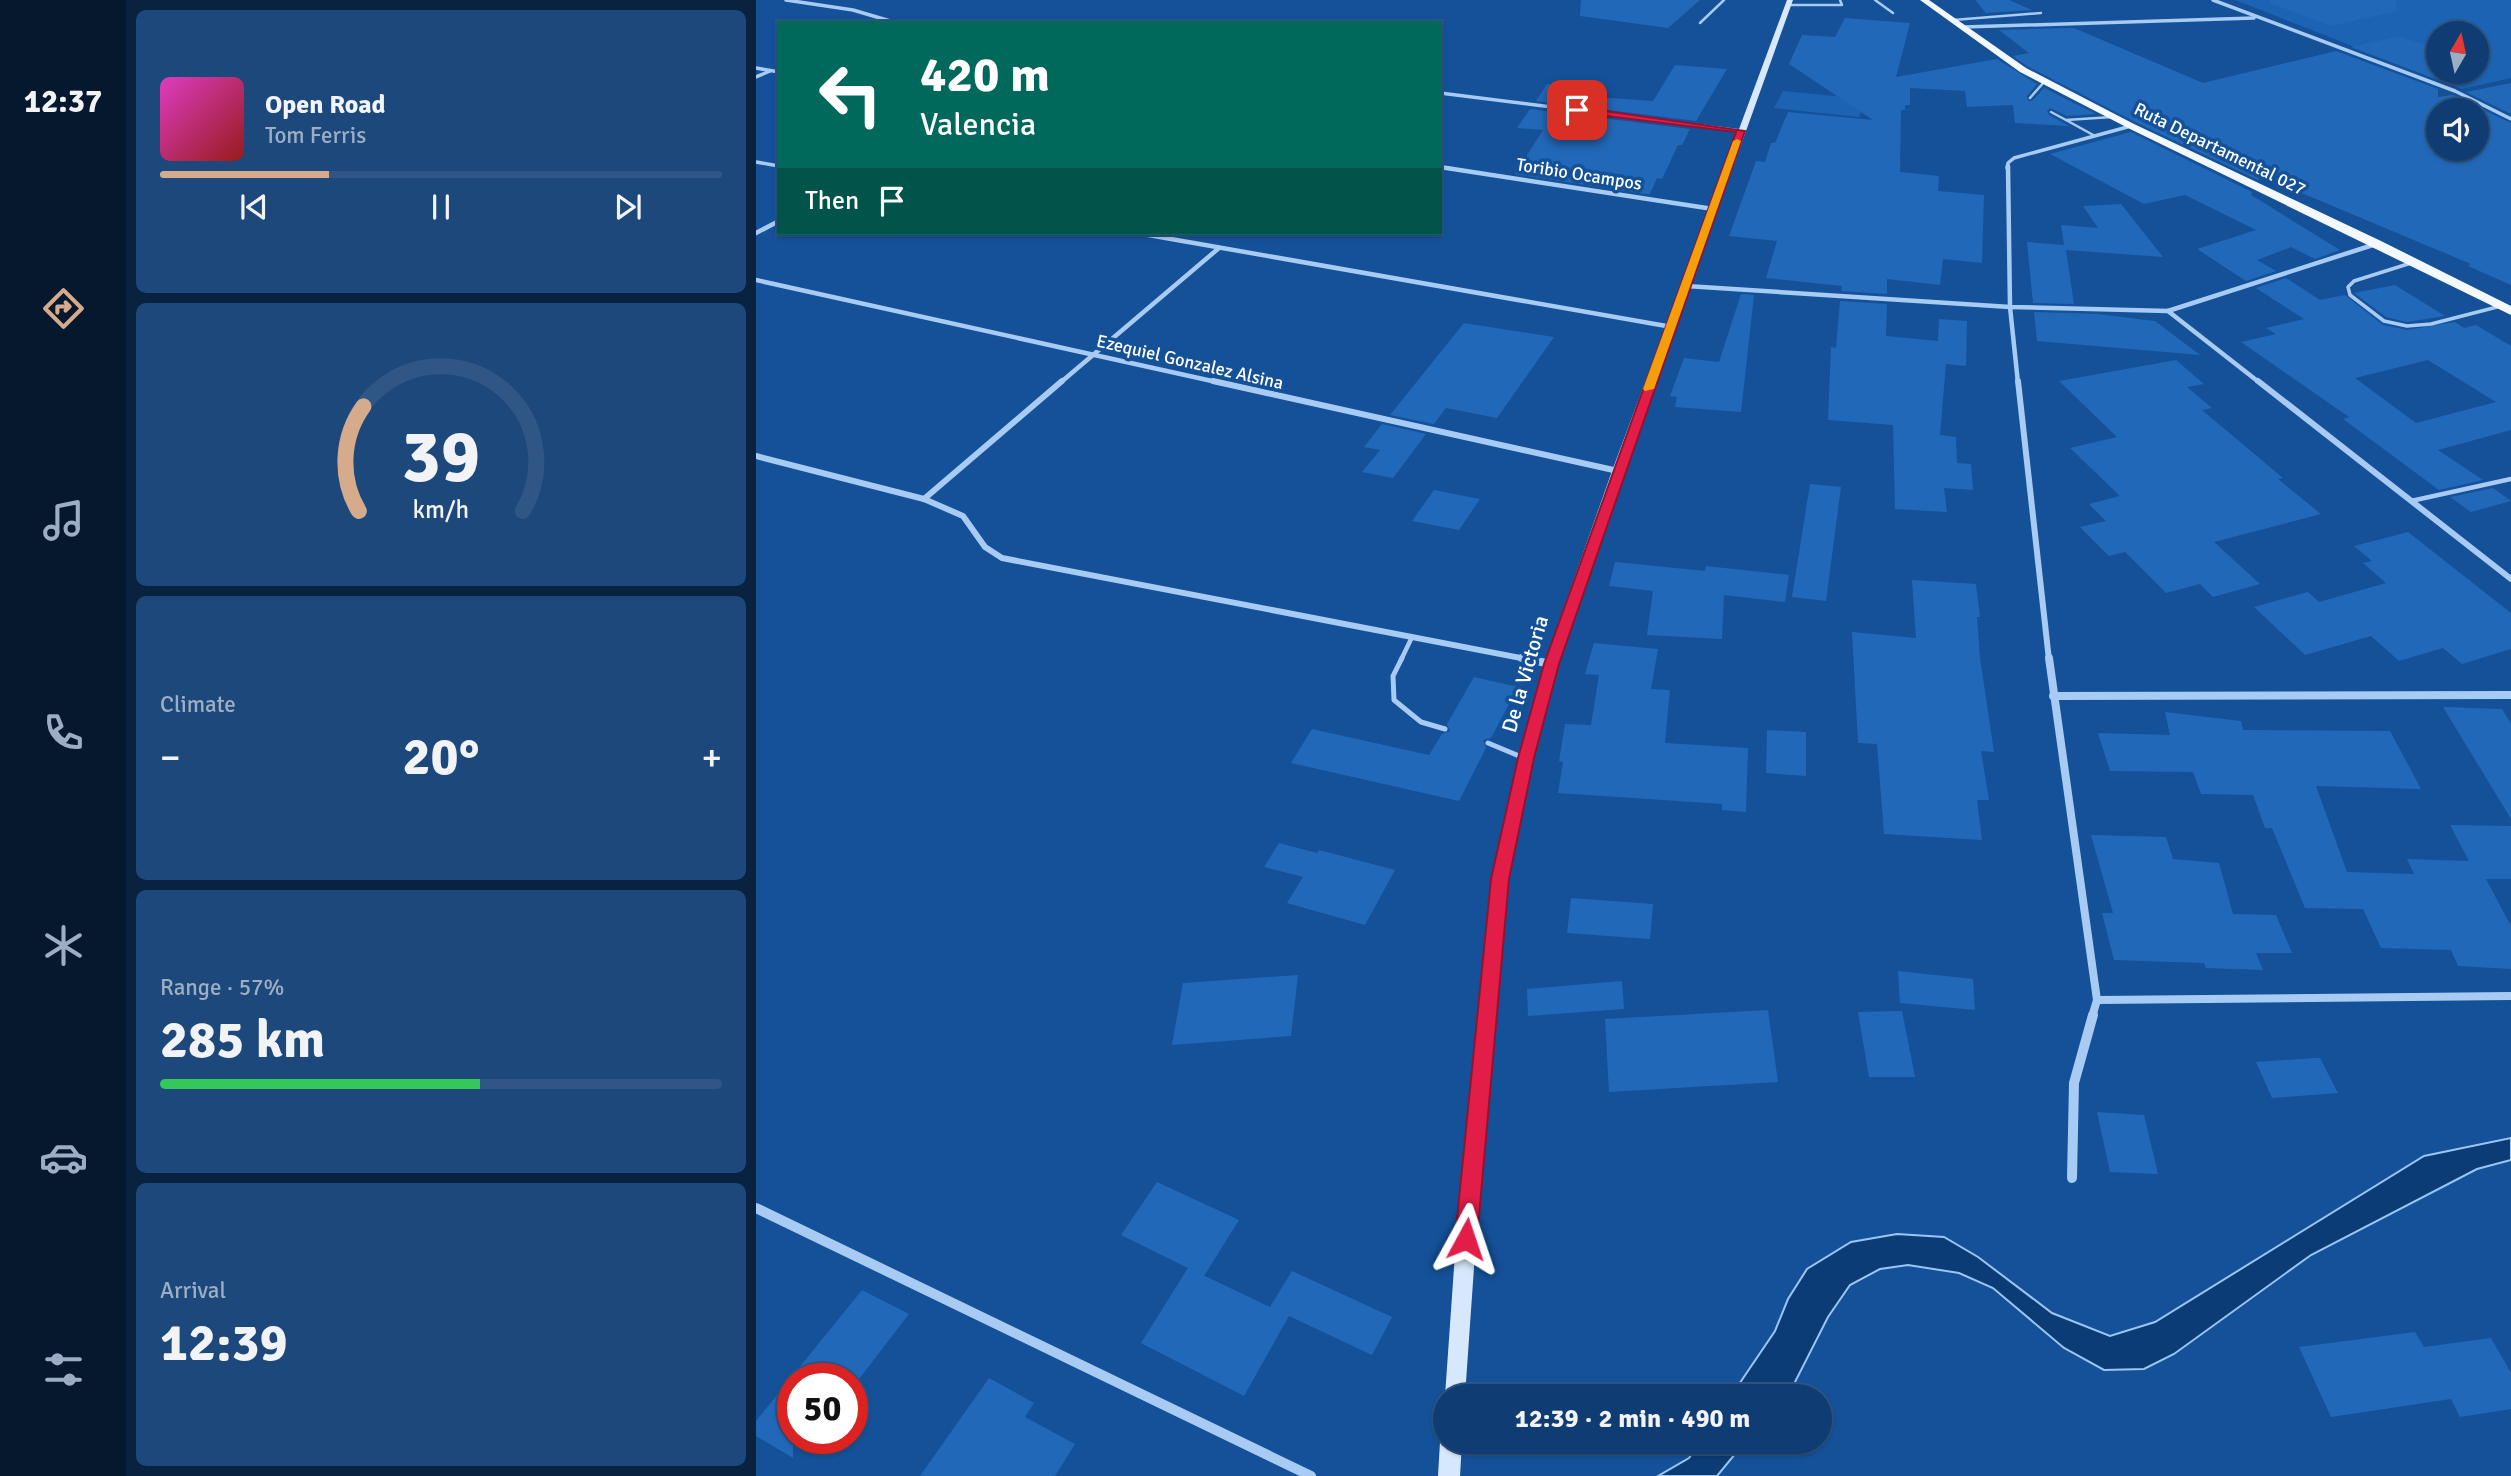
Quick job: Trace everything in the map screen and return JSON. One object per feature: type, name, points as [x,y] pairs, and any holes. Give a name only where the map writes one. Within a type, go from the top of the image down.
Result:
[{"type":"main road","name":"Ruta Departamental 027","points":[[1924,0],[2023,70],[2131,126],[2377,243],[2506,309]]},
{"type":"main road","name":"De la Victoria","points":[[1456,1384],[1466,1239],[1500,879],[1526,758],[1551,664],[1618,471],[1789,3]]},
{"type":"main road","points":[[1449,1476],[1450,1454]]},
{"type":"street","points":[[786,0],[853,10],[890,21]]},
{"type":"street","points":[[2213,0],[2455,92],[2511,119]]},
{"type":"street","points":[[1964,27],[2258,18]]},
{"type":"street","points":[[756,68],[777,72]]},
{"type":"street","points":[[756,77],[771,71]]},
{"type":"street","points":[[1442,93],[1741,131]]},
{"type":"street","points":[[2072,1178],[2074,1083],[2097,1000],[2053,696],[2010,307],[2008,163],[2014,158],[2131,126]]},
{"type":"street","points":[[756,162],[777,166]]},
{"type":"street","name":"Toribio Ocampos","points":[[1442,167],[1713,209]]},
{"type":"street","points":[[756,233],[777,222]]},
{"type":"street","points":[[1148,235],[1672,327]]},
{"type":"street","points":[[1686,286],[2010,307],[2168,311],[2377,243]]},
{"type":"street","points":[[925,499],[1219,248]]},
{"type":"street","name":"Ezequiel Gonzalez Alsina","points":[[756,280],[1618,471]]},
{"type":"street","points":[[2168,311],[2511,579]]},
{"type":"street","points":[[756,456],[925,499],[963,516],[985,547],[1002,558],[1551,664]]},
{"type":"street","points":[[2053,696],[2511,695]]},
{"type":"street","points":[[2097,1000],[2511,996]]},
{"type":"street","points":[[756,1208],[1311,1476]]},
{"type":"lane","points":[[1700,23],[1724,0]]},
{"type":"lane","points":[[1789,3],[1832,7],[1842,5],[1840,0]]},
{"type":"lane","points":[[1875,0],[1893,13]]},
{"type":"lane","points":[[1953,20],[2041,13]]},
{"type":"lane","points":[[2030,98],[2045,81]]},
{"type":"lane","points":[[2051,112],[2095,136]]},
{"type":"lane","points":[[2066,120],[2114,117]]},
{"type":"lane","points":[[2414,262],[2354,281],[2348,287],[2350,295],[2384,321],[2407,326],[2506,309]]},
{"type":"lane","points":[[2411,501],[2511,478]]},
{"type":"lane","points":[[1412,637],[1393,676],[1394,700],[1421,722],[1445,729]]},
{"type":"lane","points":[[1488,743],[1526,758]]},
{"type":"shaded area","points":[[2235,0],[2511,0],[2511,78],[2489,83],[2489,21],[2426,21],[2426,75]]},
{"type":"shaded area","points":[[2449,84],[2484,84],[2462,89]]},
{"type":"shaded area","points":[[1783,91],[1866,99],[1859,117],[1774,108]]},
{"type":"shaded area","points":[[2511,1138],[2511,1160],[2477,1169],[2311,1255],[2174,1354],[2144,1369],[2104,1370],[2064,1348],[1993,1288],[1959,1273],[1908,1265],[1880,1269],[1850,1285],[1828,1317],[1794,1384],[1739,1384],[1775,1331],[1788,1299],[1807,1269],[1851,1242],[1897,1234],[1944,1237],[1978,1257],[2052,1313],[2110,1336],[2155,1322],[2424,1156]]},
{"type":"shaded area","points":[[1692,1454],[1735,1454],[1717,1476],[1658,1476]]},
{"type":"building","points":[[1581,0],[1700,0],[1668,28],[1580,16]]},
{"type":"building","points":[[1975,0],[2009,0],[2032,10],[1986,13]]},
{"type":"building","points":[[2270,0],[2396,0],[2397,11],[2331,26],[2270,3]]},
{"type":"building","points":[[1845,18],[1910,23],[1896,77],[1997,59],[2037,84],[2027,96],[2028,101],[2032,101],[2044,88],[2096,114],[2067,116],[2050,108],[2047,111],[2049,115],[2069,126],[2015,123],[2013,105],[1967,107],[1965,91],[1910,88],[1910,105],[1905,105],[1905,110],[1901,110],[1900,172],[1939,176],[1938,191],[1984,195],[1982,263],[1943,259],[1940,285],[1887,279],[1887,294],[1841,291],[1842,286],[1766,278],[1777,241],[1729,236],[1756,161],[1765,162],[1771,143],[1775,143],[1788,112],[1873,120],[1789,64],[1802,35],[1835,37]]},
{"type":"building","points":[[2074,28],[2203,83],[2336,51],[2438,89],[2438,97],[2453,95],[2459,98],[2426,98],[2426,161],[2489,161],[2489,112],[2511,123],[2511,285],[2468,266],[2471,264],[2261,176],[2258,180],[2135,122],[2027,66],[2013,56],[2029,53],[1999,30]]},
{"type":"building","points":[[2399,36],[2426,45],[2426,75],[2351,47]]},
{"type":"building","points":[[1675,65],[1727,69],[1696,121],[1536,101],[1547,84],[1600,88],[1595,97],[1653,101]]},
{"type":"building","points":[[2511,83],[2511,114],[2489,103],[2489,98],[2478,98],[2466,92]]},
{"type":"building","points":[[1530,109],[1690,129],[1682,145],[1678,145],[1662,179],[1657,178],[1650,194],[1645,194],[1515,174],[1543,130],[1517,128]]},
{"type":"building","points":[[2131,132],[2252,192],[2251,195],[2340,250],[2315,259],[2291,247],[2257,260],[2276,271],[2246,281],[2197,249],[2256,230],[2185,195],[2144,204],[2050,154]]},
{"type":"building","points":[[2121,204],[2163,257],[2066,250],[2074,304],[2033,303],[2027,242],[2064,245],[2061,225],[2098,228],[2083,206]]},
{"type":"building","points":[[2286,278],[2320,300],[2345,295],[2383,325],[2407,330],[2455,322],[2464,328],[2476,325],[2511,346],[2511,430],[2438,450],[2483,480],[2439,490],[2343,419],[2349,417],[2241,342],[2276,334],[2266,328],[2304,319],[2256,288]],"holes":[[[2428,360],[2496,402],[2416,423],[2355,378]]]},
{"type":"building","points":[[2395,285],[2445,316],[2407,322],[2386,317],[2354,293]]},
{"type":"building","points":[[1741,294],[1754,295],[1741,412],[1675,407],[1677,397],[1670,396],[1684,358],[1719,362]]},
{"type":"building","points":[[1840,301],[1887,304],[1886,336],[1938,341],[1939,319],[1967,321],[1966,366],[1946,364],[1940,435],[1956,437],[1957,463],[1971,464],[1973,490],[1944,488],[1947,512],[1895,509],[1893,425],[1828,420],[1831,347],[1836,348]]},
{"type":"building","points":[[2034,312],[2097,314],[2155,321],[2200,355],[2037,341]]},
{"type":"building","points":[[1464,323],[1554,337],[1497,418],[1446,408],[1434,424],[1390,415]]},
{"type":"building","points":[[2176,360],[2204,384],[2187,387],[2212,408],[2202,410],[2283,478],[2278,479],[2321,514],[2214,542],[2260,584],[2213,597],[2200,584],[2166,593],[2125,552],[2109,556],[2080,527],[2106,521],[2089,504],[2120,496],[2070,448],[2117,437],[2059,381]]},
{"type":"building","points":[[1382,424],[1426,434],[1393,478],[1362,472],[1380,450],[1364,447]]},
{"type":"building","points":[[1810,484],[1841,487],[1826,601],[1792,597]]},
{"type":"building","points":[[2493,488],[2511,501],[2471,512],[2450,497]]},
{"type":"building","points":[[1434,490],[1480,499],[1459,530],[1412,521]]},
{"type":"building","points":[[2408,532],[2511,613],[2511,649],[2462,664],[2443,648],[2399,661],[2371,636],[2305,655],[2254,607],[2308,592],[2319,602],[2386,583],[2363,563],[2372,561],[2354,546]]},
{"type":"building","points":[[1615,562],[1705,571],[1706,566],[1789,575],[1785,602],[1724,595],[1722,639],[1647,635],[1653,591],[1609,586]]},
{"type":"building","points":[[1912,580],[1976,584],[1980,617],[1977,617],[1980,658],[1994,752],[1981,751],[1989,800],[1977,800],[1982,840],[1884,834],[1877,744],[1858,743],[1852,632],[1916,638]]},
{"type":"building","points":[[1594,643],[1658,649],[1651,689],[1670,690],[1665,743],[1748,748],[1746,812],[1722,810],[1722,804],[1558,793],[1563,762],[1559,761],[1565,724],[1591,725],[1599,675],[1585,674]]},
{"type":"building","points":[[1474,677],[1518,687],[1491,738],[1483,740],[1486,748],[1459,801],[1291,763],[1312,729],[1429,755],[1442,734],[1450,731],[1447,724]]},
{"type":"building","points":[[2443,707],[2502,709],[2511,724],[2511,819]]},
{"type":"building","points":[[2165,712],[2241,721],[2243,730],[2390,731],[2421,789],[2316,786],[2347,872],[2414,874],[2407,859],[2469,861],[2450,825],[2511,826],[2511,879],[2486,879],[2511,926],[2511,969],[2458,966],[2451,950],[2381,948],[2363,909],[2305,908],[2272,828],[2265,828],[2253,795],[2201,794],[2193,772],[2110,771],[2098,733],[2170,735]]},
{"type":"building","points":[[1767,730],[1806,732],[1806,776],[1766,773]]},
{"type":"building","points":[[2091,835],[2166,837],[2173,859],[2219,863],[2233,914],[2276,915],[2292,953],[2256,953],[2263,970],[2206,968],[2204,963],[2114,960],[2102,913],[2113,913]]},
{"type":"building","points":[[1279,843],[1317,853],[1319,850],[1395,870],[1365,925],[1287,903],[1303,877],[1264,867]]},
{"type":"building","points":[[1571,898],[1653,904],[1650,939],[1567,933]]},
{"type":"building","points":[[1898,971],[1973,979],[1975,1010],[1900,1003]]},
{"type":"building","points":[[1298,975],[1291,1036],[1172,1045],[1183,983]]},
{"type":"building","points":[[1622,981],[1624,1009],[1528,1016],[1527,989]]},
{"type":"building","points":[[1768,1010],[1778,1082],[1609,1092],[1605,1019]]},
{"type":"building","points":[[1902,1011],[1915,1077],[1869,1077],[1858,1012]]},
{"type":"building","points":[[2320,1058],[2338,1093],[2272,1098],[2256,1062]]},
{"type":"building","points":[[2097,1112],[2144,1115],[2158,1174],[2110,1172]]},
{"type":"building","points":[[1157,1182],[1239,1220],[1204,1276],[1121,1235]]},
{"type":"building","points":[[1188,1268],[1270,1307],[1292,1271],[1392,1317],[1372,1355],[1289,1316],[1244,1396],[1141,1343]]},
{"type":"building","points":[[862,1290],[909,1314],[868,1367],[868,1363],[803,1363]]},
{"type":"building","points":[[2415,1332],[2424,1347],[2491,1338],[2511,1373],[2511,1409],[2460,1417],[2451,1399],[2331,1417],[2299,1347]]},
{"type":"building","points":[[989,1378],[1034,1403],[1025,1417],[1075,1444],[1055,1476],[920,1476]]},
{"type":"building","points":[[777,1395],[777,1448],[756,1436],[756,1421]]},
{"type":"slow traffic","points":[[1649,389],[1737,141]]},
{"type":"route","points":[[1466,1239],[1500,879],[1526,758],[1551,664],[1741,131],[1577,110]]}]
